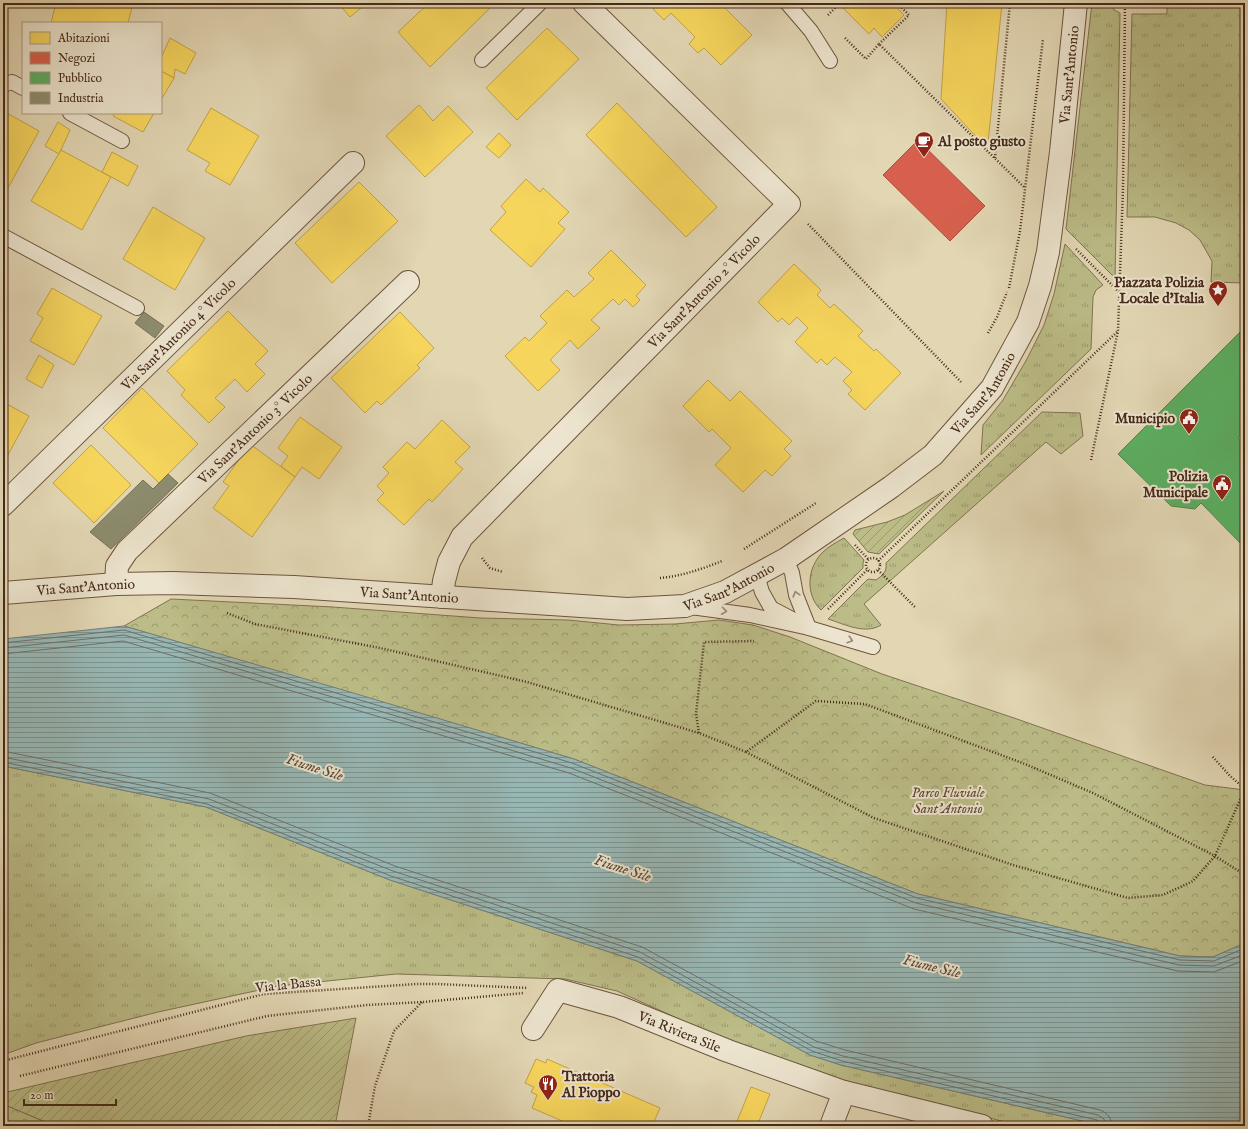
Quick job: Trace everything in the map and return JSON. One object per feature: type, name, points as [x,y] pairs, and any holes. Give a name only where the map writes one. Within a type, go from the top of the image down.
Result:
[{"type":"street","name":"Via Sant'Antonio 2° Vicolo","points":[[442,597],[449,562],[462,537],[789,204],[584,3]]},
{"type":"street","name":"Via Sant'Antonio","points":[[3,593],[116,584],[173,583],[294,587],[627,610],[685,606],[725,592],[757,575],[786,559],[891,487],[933,455],[969,416],[992,388],[1028,322],[1040,286],[1048,252],[1076,3]]},
{"type":"street","name":"Via Sant'Antonio 4° Vicolo","points":[[3,505],[353,163]]},
{"type":"street","name":"Via Sant'Antonio 3° Vicolo","points":[[116,584],[117,566],[127,551],[408,282]]},
{"type":"street","points":[[533,1029],[558,990]]},
{"type":"street","name":"Via Riviera Sile","points":[[558,990],[619,1007],[728,1051],[844,1092],[982,1126]]},
{"type":"street","points":[[831,1126],[844,1092]]},
{"type":"lane","points":[[482,60],[540,3]]},
{"type":"lane","points":[[787,3],[811,31],[830,61]]},
{"type":"lane","points":[[3,85],[12,82],[22,87]]},
{"type":"lane","points":[[72,114],[122,141]]},
{"type":"lane","points":[[3,236],[137,308]]},
{"type":"lane","points":[[786,559],[792,573],[796,595],[810,628]]},
{"type":"lane","points":[[757,575],[762,592],[771,608],[810,628]]},
{"type":"lane","points":[[685,606],[750,615],[810,628],[873,647]]},
{"type":"path","points":[[840,33],[866,59],[909,15],[901,7],[905,3]]},
{"type":"path","points":[[995,159],[1010,3]]},
{"type":"path","points":[[1091,460],[1118,331],[1123,188],[1125,3]]},
{"type":"path","points":[[986,338],[1009,289],[1020,231],[1044,34]]},
{"type":"path","points":[[880,44],[1025,188]]},
{"type":"path","points":[[807,223],[961,382]]},
{"type":"path","points":[[878,561],[1118,331]]},
{"type":"path","points":[[958,387],[965,377]]},
{"type":"path","points":[[739,552],[820,501]]},
{"type":"path","points":[[482,553],[482,558],[490,568],[504,572]]},
{"type":"path","points":[[810,628],[867,570],[866,567],[868,561],[874,558],[878,561],[880,564],[878,570]]},
{"type":"path","points":[[655,578],[683,575],[706,568],[726,559]]},
{"type":"path","points":[[867,570],[874,572],[878,570]]},
{"type":"path","points":[[878,570],[915,607]]},
{"type":"path","points":[[226,613],[255,624],[380,648],[528,682],[699,733],[746,752],[874,818],[1013,865],[1128,898],[1163,895],[1193,881],[1215,856],[1245,789],[1230,776],[1212,756]]},
{"type":"path","points":[[699,733],[696,714],[704,642],[754,641]]},
{"type":"path","points":[[746,752],[816,701],[865,704],[1025,764],[1080,787],[1215,856],[1245,875]]},
{"type":"path","name":"Via la Bassa","points":[[3,1061],[264,994],[417,984],[558,990]]},
{"type":"path","points":[[20,1076],[267,1016],[367,1005],[423,1002],[558,990]]},
{"type":"path","points":[[368,1126],[375,1086],[394,1031],[423,1002]]},
{"type":"green space","points":[[1092,3],[1113,4],[1114,10],[1120,13],[1115,278],[1066,229]]},
{"type":"green space","points":[[1167,3],[1245,3],[1245,283],[1211,282],[1212,261],[1200,240],[1189,230],[1176,223],[1155,217],[1127,217],[1132,14],[1167,14]]},
{"type":"green space","points":[[1065,244],[1103,285],[1096,290],[1093,297],[1091,349],[981,455],[983,425],[1003,400],[1027,359],[1044,325],[1054,294]]},
{"type":"green space","points":[[1042,412],[1080,413],[1083,436],[1061,454],[1046,442],[864,604],[881,625],[875,628],[861,629],[828,619],[868,579],[876,580],[883,575],[886,569],[886,563]]},
{"type":"green space","points":[[944,491],[879,554],[868,552],[853,534],[855,530],[887,522],[905,515]]},
{"type":"green space","points":[[844,538],[864,560],[863,568],[821,610],[812,597],[810,589],[811,573],[818,558],[823,552]]},
{"type":"green space","name":"Parco Fluviale Sant'Antonio","points":[[171,599],[333,607],[480,618],[568,620],[619,625],[675,624],[719,620],[753,625],[790,637],[882,674],[1014,718],[1205,785],[1245,790],[1245,943],[1213,957],[1180,956],[918,894],[574,759],[124,626]]},
{"type":"green space","points":[[3,766],[206,807],[390,880],[637,961],[810,1055],[841,1065],[1104,1126],[1021,1126],[836,1079],[728,1041],[617,991],[565,979],[396,974],[278,986],[158,1012],[36,1043],[3,1055]]},
{"type":"green space","points":[[356,1018],[335,1126],[55,1126],[3,1104],[3,1093],[246,1036]]},
{"type":"green space","points":[[3,1104],[55,1126],[3,1126]]},
{"type":"water","name":"Fiume Sile","points":[[124,626],[574,759],[918,894],[1180,956],[1213,957],[1245,943],[1245,1126],[1104,1126],[841,1065],[810,1055],[637,961],[390,880],[206,807],[3,766],[3,639]]},
{"type":"building: Abitazioni","points":[[56,3],[117,3],[132,7],[128,22],[51,22]]},
{"type":"building: Abitazioni","points":[[338,3],[367,3],[350,17]]},
{"type":"building: Abitazioni","points":[[429,3],[490,3],[493,5],[430,67],[398,32]]},
{"type":"building: Abitazioni","points":[[658,3],[720,3],[752,35],[721,65],[704,48],[698,53],[689,44],[695,37],[671,13],[664,20],[653,9],[659,4]]},
{"type":"building: Abitazioni","points":[[838,3],[902,3],[897,8],[904,15],[882,37],[874,28],[869,34]]},
{"type":"building: Abitazioni","points":[[947,3],[1002,3],[988,143],[984,145],[941,99]]},
{"type":"building: Abitazioni","points":[[547,28],[579,59],[517,120],[486,88]]},
{"type":"building: Abitazioni","points":[[170,38],[196,53],[185,74],[175,69],[174,78],[162,72],[162,56]]},
{"type":"building: Abitazioni","points":[[162,72],[174,78],[162,98]]},
{"type":"building: Abitazioni","points":[[617,103],[717,207],[686,237],[586,135]]},
{"type":"building: Abitazioni","points":[[419,105],[433,121],[448,106],[473,132],[425,177],[386,136]]},
{"type":"building: Abitazioni","points":[[211,108],[259,136],[230,185],[205,171],[210,163],[187,150]]},
{"type":"building: Abitazioni","points":[[3,111],[39,131],[3,197]]},
{"type":"building: Abitazioni","points":[[114,114],[153,114],[143,132],[113,116]]},
{"type":"building: Abitazioni","points":[[58,122],[70,130],[59,154],[45,146]]},
{"type":"building: Abitazioni","points":[[499,133],[511,145],[499,158],[486,147]]},
{"type":"building: Abitazioni","points":[[61,150],[111,177],[82,230],[31,201]]},
{"type":"building: Abitazioni","points":[[112,152],[138,166],[128,186],[102,172]]},
{"type":"building: Abitazioni","points":[[526,179],[540,192],[543,188],[569,212],[558,223],[565,229],[531,267],[490,230],[506,212],[501,206]]},
{"type":"building: Abitazioni","points":[[359,182],[398,221],[332,283],[295,243]]},
{"type":"building: Abitazioni","points":[[153,207],[205,238],[175,290],[123,259]]},
{"type":"building: Abitazioni","points":[[611,250],[646,285],[636,296],[640,300],[633,307],[625,299],[619,305],[613,299],[591,320],[600,328],[578,349],[570,340],[550,360],[560,370],[538,391],[505,356],[525,337],[529,341],[547,323],[540,316],[567,290],[574,297],[594,279],[588,273]]},
{"type":"building: Abitazioni","points":[[794,264],[821,290],[817,295],[830,308],[834,304],[863,331],[858,336],[874,351],[876,349],[901,373],[865,410],[848,394],[852,390],[843,381],[852,372],[835,357],[827,365],[821,359],[817,363],[795,342],[808,328],[797,317],[789,325],[782,318],[778,322],[758,302]]},
{"type":"building: Abitazioni","points":[[52,288],[102,316],[74,365],[30,341],[43,318],[37,314]]},
{"type":"building: Abitazioni","points":[[228,311],[268,351],[255,364],[265,374],[247,392],[235,379],[215,398],[225,407],[209,423],[181,395],[185,390],[167,371]]},
{"type":"building: Abitazioni","points":[[400,312],[434,348],[417,365],[420,368],[381,405],[377,401],[365,413],[331,378]]},
{"type":"building: Abitazioni","points":[[39,355],[54,365],[42,388],[26,379]]},
{"type":"building: Abitazioni","points":[[708,380],[730,401],[740,391],[792,441],[784,449],[791,456],[772,476],[765,470],[743,492],[715,465],[731,448],[712,429],[709,432],[683,406]]},
{"type":"building: Abitazioni","points":[[142,388],[198,444],[159,483],[103,428]]},
{"type":"building: Abitazioni","points":[[3,402],[29,416],[3,464]]},
{"type":"building: Abitazioni","points":[[300,417],[342,447],[319,479],[302,467],[295,477],[281,466],[288,456],[278,448]]},
{"type":"building: Abitazioni","points":[[442,420],[470,447],[455,462],[463,469],[432,502],[429,499],[404,525],[377,500],[384,493],[377,486],[389,473],[383,467],[407,442],[415,449]]},
{"type":"building: Abitazioni","points":[[250,444],[295,477],[252,537],[213,508],[229,486],[223,482]]},
{"type":"building: Abitazioni","points":[[91,445],[131,485],[94,523],[53,483]]},
{"type":"building: Abitazioni","points":[[536,1059],[546,1063],[547,1059],[660,1108],[652,1126],[574,1126],[532,1108],[537,1095],[531,1092],[534,1087],[525,1083]]},
{"type":"building: Abitazioni","points":[[751,1087],[770,1094],[757,1126],[735,1126]]},
{"type":"building: Negozi","points":[[918,140],[985,206],[950,241],[883,175]]},
{"type":"building: Pubblico","name":"Municipio","points":[[1245,327],[1245,432],[1238,438],[1245,445],[1245,548],[1201,503],[1195,509],[1171,506],[1118,454]]},
{"type":"building: Industria","points":[[144,312],[164,326],[155,338],[135,323]]},
{"type":"building: Industria","points":[[168,474],[178,483],[111,549],[90,532],[143,480],[153,489]]},
{"type":"place","name":"Al posto giusto","points":[[924,158]]},
{"type":"place","name":"Piazzata Polizia Locale d'Italia","points":[[1218,307]]},
{"type":"place","name":"Municipio","points":[[1189,435]]},
{"type":"place","name":"Polizia Municipale","points":[[1222,501]]},
{"type":"place","name":"Trattoria Al Pioppo","points":[[548,1101]]}]
